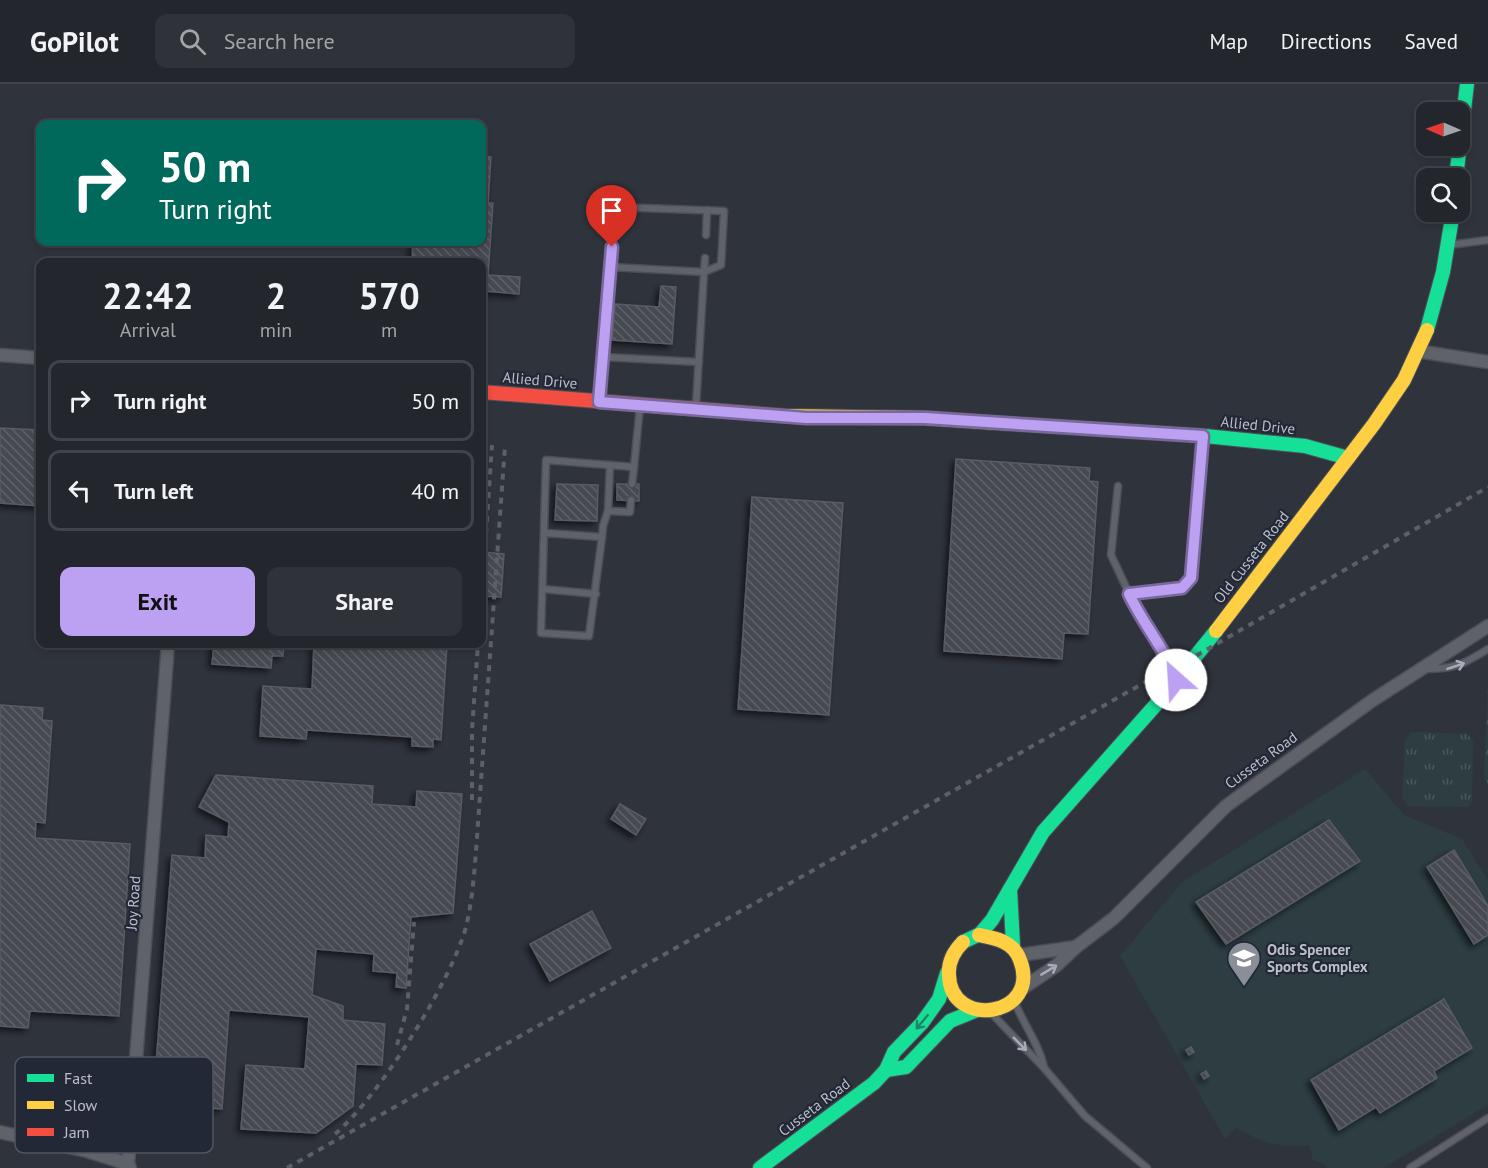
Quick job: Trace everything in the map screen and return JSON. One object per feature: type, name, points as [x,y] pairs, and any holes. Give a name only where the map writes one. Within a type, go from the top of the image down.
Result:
[{"type":"street","points":[[1457,168],[1467,84]]},
{"type":"street","name":"Old Cusseta Road","points":[[979,935],[998,912],[1042,833],[1176,680],[1392,400],[1426,333],[1449,245],[1451,222]]},
{"type":"street","points":[[1417,351],[1488,362]]},
{"type":"street","points":[[0,355],[36,358]]},
{"type":"street","name":"Allied Drive","points":[[486,392],[806,418],[925,418],[1203,436],[1305,446],[1348,458]]},
{"type":"street","name":"Cusseta Road","points":[[886,1070],[906,1067],[950,1021],[983,1010],[1003,1007],[1114,918],[1226,806],[1420,669],[1488,626]]},
{"type":"street","name":"Joy Road","points":[[137,1057],[168,648]]},
{"type":"street","points":[[1010,887],[1017,950],[1024,972],[1017,995]]},
{"type":"street","name":"Cusseta Road","points":[[760,1168],[874,1083],[886,1070],[894,1052],[922,1023],[939,999],[951,958],[958,947],[979,935],[997,936],[1017,950],[1076,947]]},
{"type":"street","points":[[948,970],[950,984],[955,995],[965,1004],[983,1010]]},
{"type":"street","name":"Joy Road","points":[[0,1132],[15,1135]]},
{"type":"street","name":"Joy Road","points":[[90,1153],[129,1166]]},
{"type":"lane","points":[[599,402],[604,357],[610,267],[616,207],[724,211],[721,265],[704,272],[610,267]]},
{"type":"lane","points":[[706,235],[707,210]]},
{"type":"lane","points":[[1449,245],[1488,240]]},
{"type":"lane","points":[[696,410],[705,258]]},
{"type":"lane","points":[[604,357],[699,362]]},
{"type":"lane","points":[[632,484],[640,405]]},
{"type":"lane","points":[[1129,594],[1182,588],[1191,578],[1203,436]]},
{"type":"lane","points":[[610,465],[608,512],[603,526],[589,636],[541,633],[546,460],[610,465],[634,467]]},
{"type":"lane","points":[[1118,486],[1111,555],[1142,621],[1172,667],[1176,680]]},
{"type":"lane","points":[[608,512],[630,512],[632,500]]},
{"type":"lane","points":[[545,533],[603,537]]},
{"type":"lane","points":[[543,589],[596,594]]},
{"type":"lane","points":[[1420,669],[1450,669],[1488,649]]},
{"type":"lane","points":[[1017,995],[1025,1028],[1040,1050],[1044,1068]]},
{"type":"lane","points":[[983,1010],[1044,1068],[1085,1116],[1148,1168]]},
{"type":"lane","points":[[1410,1168],[1488,1118]]},
{"type":"green space","points":[[1488,687],[1488,784],[1484,778]]},
{"type":"green space","points":[[1411,732],[1468,734],[1473,741],[1472,801],[1468,807],[1408,806],[1402,798],[1405,739]]},
{"type":"green space","points":[[1365,769],[1404,815],[1462,839],[1488,880],[1488,1105],[1383,1168],[1328,1168],[1323,1163],[1313,1160],[1309,1145],[1289,1146],[1270,1143],[1253,1137],[1236,1127],[1225,1139],[1120,956],[1182,882]]},
{"type":"building","points":[[486,156],[491,157],[488,203],[493,203],[488,275],[520,277],[519,294],[486,291],[486,258],[412,258],[413,246],[486,246]]},
{"type":"building","points":[[661,286],[676,287],[672,344],[612,340],[615,304],[659,307]]},
{"type":"building","points":[[0,428],[36,430],[36,506],[0,503]]},
{"type":"building","points":[[956,459],[1090,468],[1089,481],[1098,482],[1088,634],[1064,633],[1062,659],[944,651]]},
{"type":"building","points":[[557,484],[598,485],[597,521],[555,520]]},
{"type":"building","points":[[617,484],[639,484],[639,501],[617,500]]},
{"type":"building","points":[[752,497],[843,503],[829,715],[738,709]]},
{"type":"building","points":[[486,552],[504,554],[501,597],[486,596]]},
{"type":"building","points":[[214,648],[284,648],[283,656],[272,656],[271,668],[212,664]]},
{"type":"building","points":[[314,648],[447,648],[441,740],[433,739],[433,747],[412,746],[412,737],[307,730],[306,739],[260,736],[263,686],[312,689]]},
{"type":"building","points":[[0,705],[43,708],[42,720],[52,721],[45,823],[36,822],[35,838],[130,844],[119,1016],[30,1011],[28,1028],[0,1026]]},
{"type":"building","points":[[216,775],[373,786],[372,804],[416,807],[417,791],[462,794],[453,913],[411,917],[406,988],[396,987],[397,973],[373,971],[374,954],[316,949],[312,995],[343,1006],[343,1020],[385,1024],[382,1065],[356,1064],[353,1106],[316,1133],[241,1129],[246,1065],[305,1069],[309,1017],[229,1010],[222,1109],[213,1108],[213,1057],[157,1057],[172,855],[205,858],[206,835],[228,837],[229,822],[199,807]]},
{"type":"building","points":[[620,804],[646,819],[636,835],[611,819]]},
{"type":"building","points":[[1329,820],[1360,861],[1226,944],[1196,902]]},
{"type":"building","points":[[1454,850],[1488,906],[1488,935],[1474,944],[1427,867]]},
{"type":"building","points":[[592,911],[611,948],[550,981],[530,944]]},
{"type":"building","points":[[1444,999],[1472,1048],[1434,1071],[1437,1078],[1380,1113],[1376,1107],[1339,1130],[1311,1080]]},
{"type":"building","points":[[1191,1047],[1194,1052],[1189,1055],[1186,1050]]},
{"type":"building","points":[[1206,1071],[1209,1076],[1204,1079],[1201,1074]]},
{"type":"railway","points":[[486,534],[492,445]]},
{"type":"railway","points":[[335,1134],[372,1094],[411,1038],[445,977],[466,927],[475,860],[505,446]]},
{"type":"railway","points":[[287,1168],[1172,667],[1194,657],[1488,487]]},
{"type":"railway","points":[[472,800],[472,730],[478,648]]},
{"type":"railway","points":[[397,1045],[407,1009],[414,922]]},
{"type":"traffic: fast","points":[[1457,168],[1467,84]]},
{"type":"traffic: fast","points":[[1427,330],[1443,272],[1451,222]]},
{"type":"traffic: fast","points":[[999,423],[1205,436],[1305,446],[1348,458]]},
{"type":"traffic: fast","points":[[963,942],[980,934],[992,920],[1043,832],[1160,700],[1216,631]]},
{"type":"traffic: fast","points":[[1010,889],[1013,945]]},
{"type":"traffic: fast","points":[[760,1168],[874,1083],[886,1070],[894,1052],[922,1023],[939,999],[947,973]]},
{"type":"traffic: fast","points":[[886,1070],[906,1067],[950,1021],[977,1010]]},
{"type":"traffic: slow","points":[[1216,631],[1374,424],[1404,380],[1427,330]]},
{"type":"traffic: slow","points":[[785,416],[925,418],[999,423]]},
{"type":"traffic: slow","points":[[963,942],[951,961],[949,975],[953,992],[964,1004],[978,1009],[993,1010],[1007,1004],[1018,994],[1023,979],[1020,960],[1009,945],[998,939],[979,935]]},
{"type":"traffic: jam","points":[[486,392],[785,416]]},
{"type":"place","name":"Odis Spencer Sports Complex","points":[[1244,987]]},
{"type":"route","points":[[612,247],[599,402],[806,418],[925,418],[1203,436],[1191,578],[1182,588],[1129,594],[1142,621],[1172,667],[1176,680]]}]
